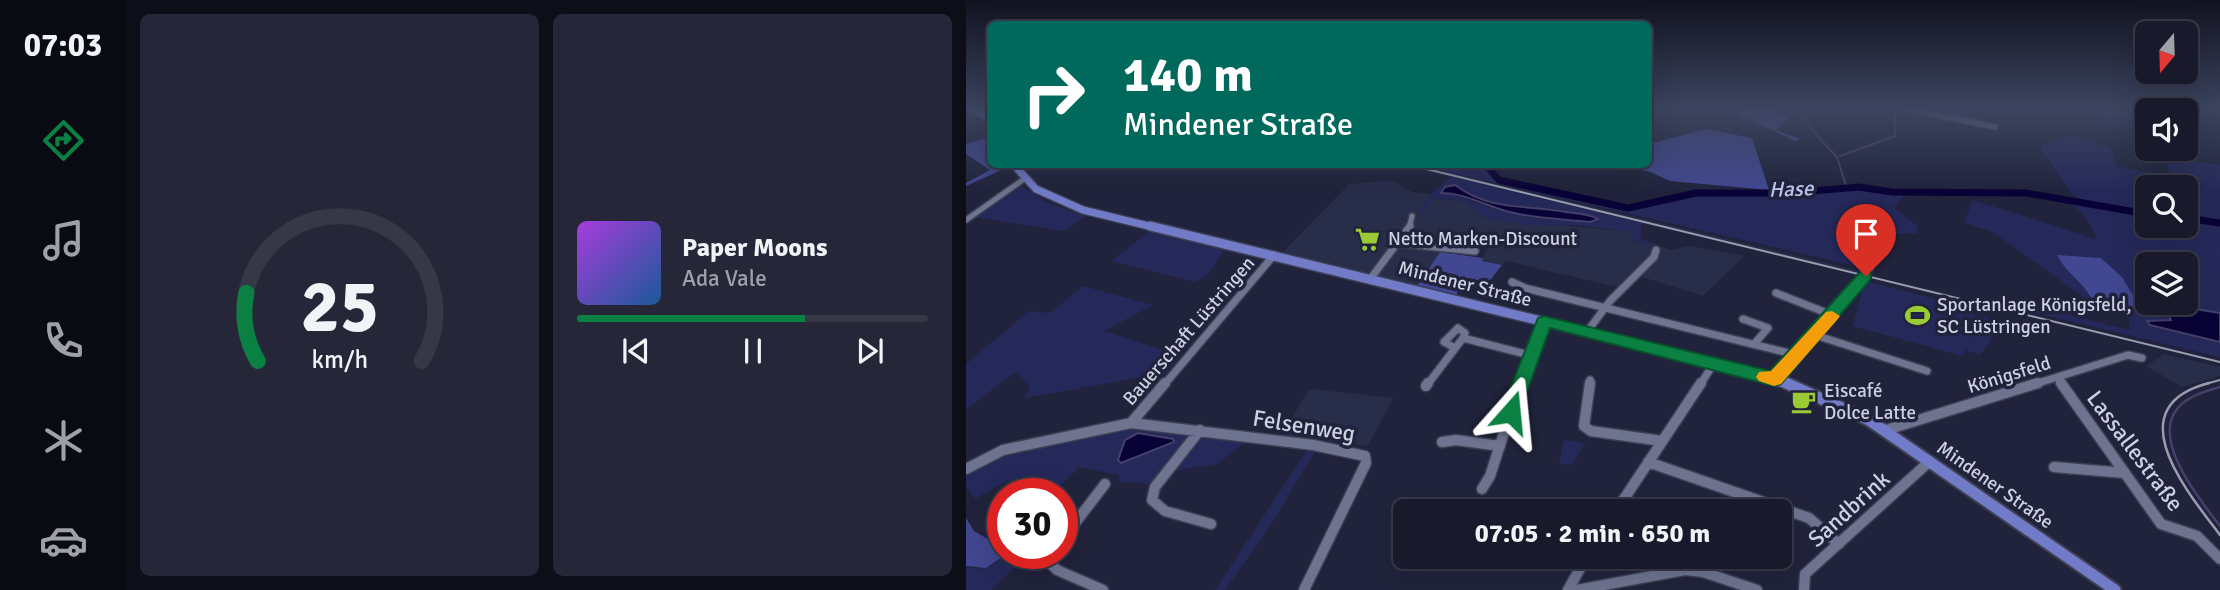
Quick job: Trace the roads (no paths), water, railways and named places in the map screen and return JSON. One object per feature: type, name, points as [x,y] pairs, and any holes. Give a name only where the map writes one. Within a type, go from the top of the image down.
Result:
[{"type":"main road","name":"Mindener Straße","points":[[1016,168],[1024,179],[1048,196],[1083,210],[1714,363],[1774,379],[1816,394],[1886,430],[2115,590]]},
{"type":"street","points":[[966,220],[1024,179]]},
{"type":"street","points":[[1371,278],[1411,225],[1412,216]]},
{"type":"street","points":[[1397,243],[1475,251]]},
{"type":"street","points":[[1587,332],[1614,293],[1624,287],[1654,257],[1656,250]]},
{"type":"street","name":"Bauerschaft Lüstringen","points":[[966,469],[1003,450],[1131,423],[1275,255]]},
{"type":"street","points":[[1774,379],[1861,283],[1869,269]]},
{"type":"street","points":[[1512,282],[1797,355]]},
{"type":"street","points":[[1776,293],[1832,315]]},
{"type":"street","points":[[1743,319],[1768,328],[1754,344]]},
{"type":"street","points":[[1482,489],[1500,446],[1529,355],[1544,321]]},
{"type":"street","points":[[1815,335],[1927,371]]},
{"type":"street","points":[[1426,386],[1463,338],[1529,355]]},
{"type":"street","name":"Königsfeld","points":[[1886,430],[2127,355],[2142,358]]},
{"type":"street","points":[[1624,499],[1714,363]]},
{"type":"street","name":"Lassallestraße","points":[[2058,378],[2161,524],[2170,529],[2193,532],[2205,539],[2220,559]]},
{"type":"street","points":[[1590,380],[1584,426],[1591,431],[1662,441]]},
{"type":"street","name":"Felsenweg","points":[[1131,423],[1313,445],[1365,456],[1366,463],[1304,590]]},
{"type":"street","points":[[1200,430],[1155,486],[1152,500],[1166,511],[1212,524]]},
{"type":"street","points":[[1442,442],[1456,440],[1500,446]]},
{"type":"street","name":"Sandbrink","points":[[1804,590],[1805,574],[1930,461]]},
{"type":"street","points":[[1648,462],[1809,518],[1839,544]]},
{"type":"street","points":[[2054,467],[2125,473]]},
{"type":"street","points":[[1078,519],[1105,484]]},
{"type":"street","points":[[1057,569],[1103,590]]},
{"type":"street","points":[[1568,590],[1580,569]]},
{"type":"street","points":[[1577,590],[1685,570],[1703,572],[1757,590]]},
{"type":"waterway","points":[[1817,136],[1837,157],[1847,189]]},
{"type":"waterway","points":[[1840,156],[1895,136]]},
{"type":"waterway","name":"Hase","points":[[1488,168],[1499,180],[1628,208],[1696,193],[1787,193],[1859,187],[1892,192],[2026,193],[2135,212]]},
{"type":"waterway","name":"Hase","points":[[2198,220],[2220,223]]},
{"type":"waterway","points":[[2220,387],[2196,395],[2181,405],[2171,422],[2170,437],[2182,470],[2220,526]]},
{"type":"railway","points":[[1422,168],[2220,362]]},
{"type":"railway","points":[[2209,383],[2220,380]]},
{"type":"railway","points":[[2202,385],[2209,383]]},
{"type":"railway","points":[[2209,383],[2182,395],[2167,410],[2163,430],[2167,451],[2177,473],[2220,535]]},
{"type":"place","name":"Netto Marken-Discount","points":[[1368,239]]},
{"type":"place","name":"Sportanlage Königsfeld, SC Lüstringen","points":[[1917,316]]},
{"type":"place","name":"Eiscafé Dolce Latte","points":[[1804,402]]}]
